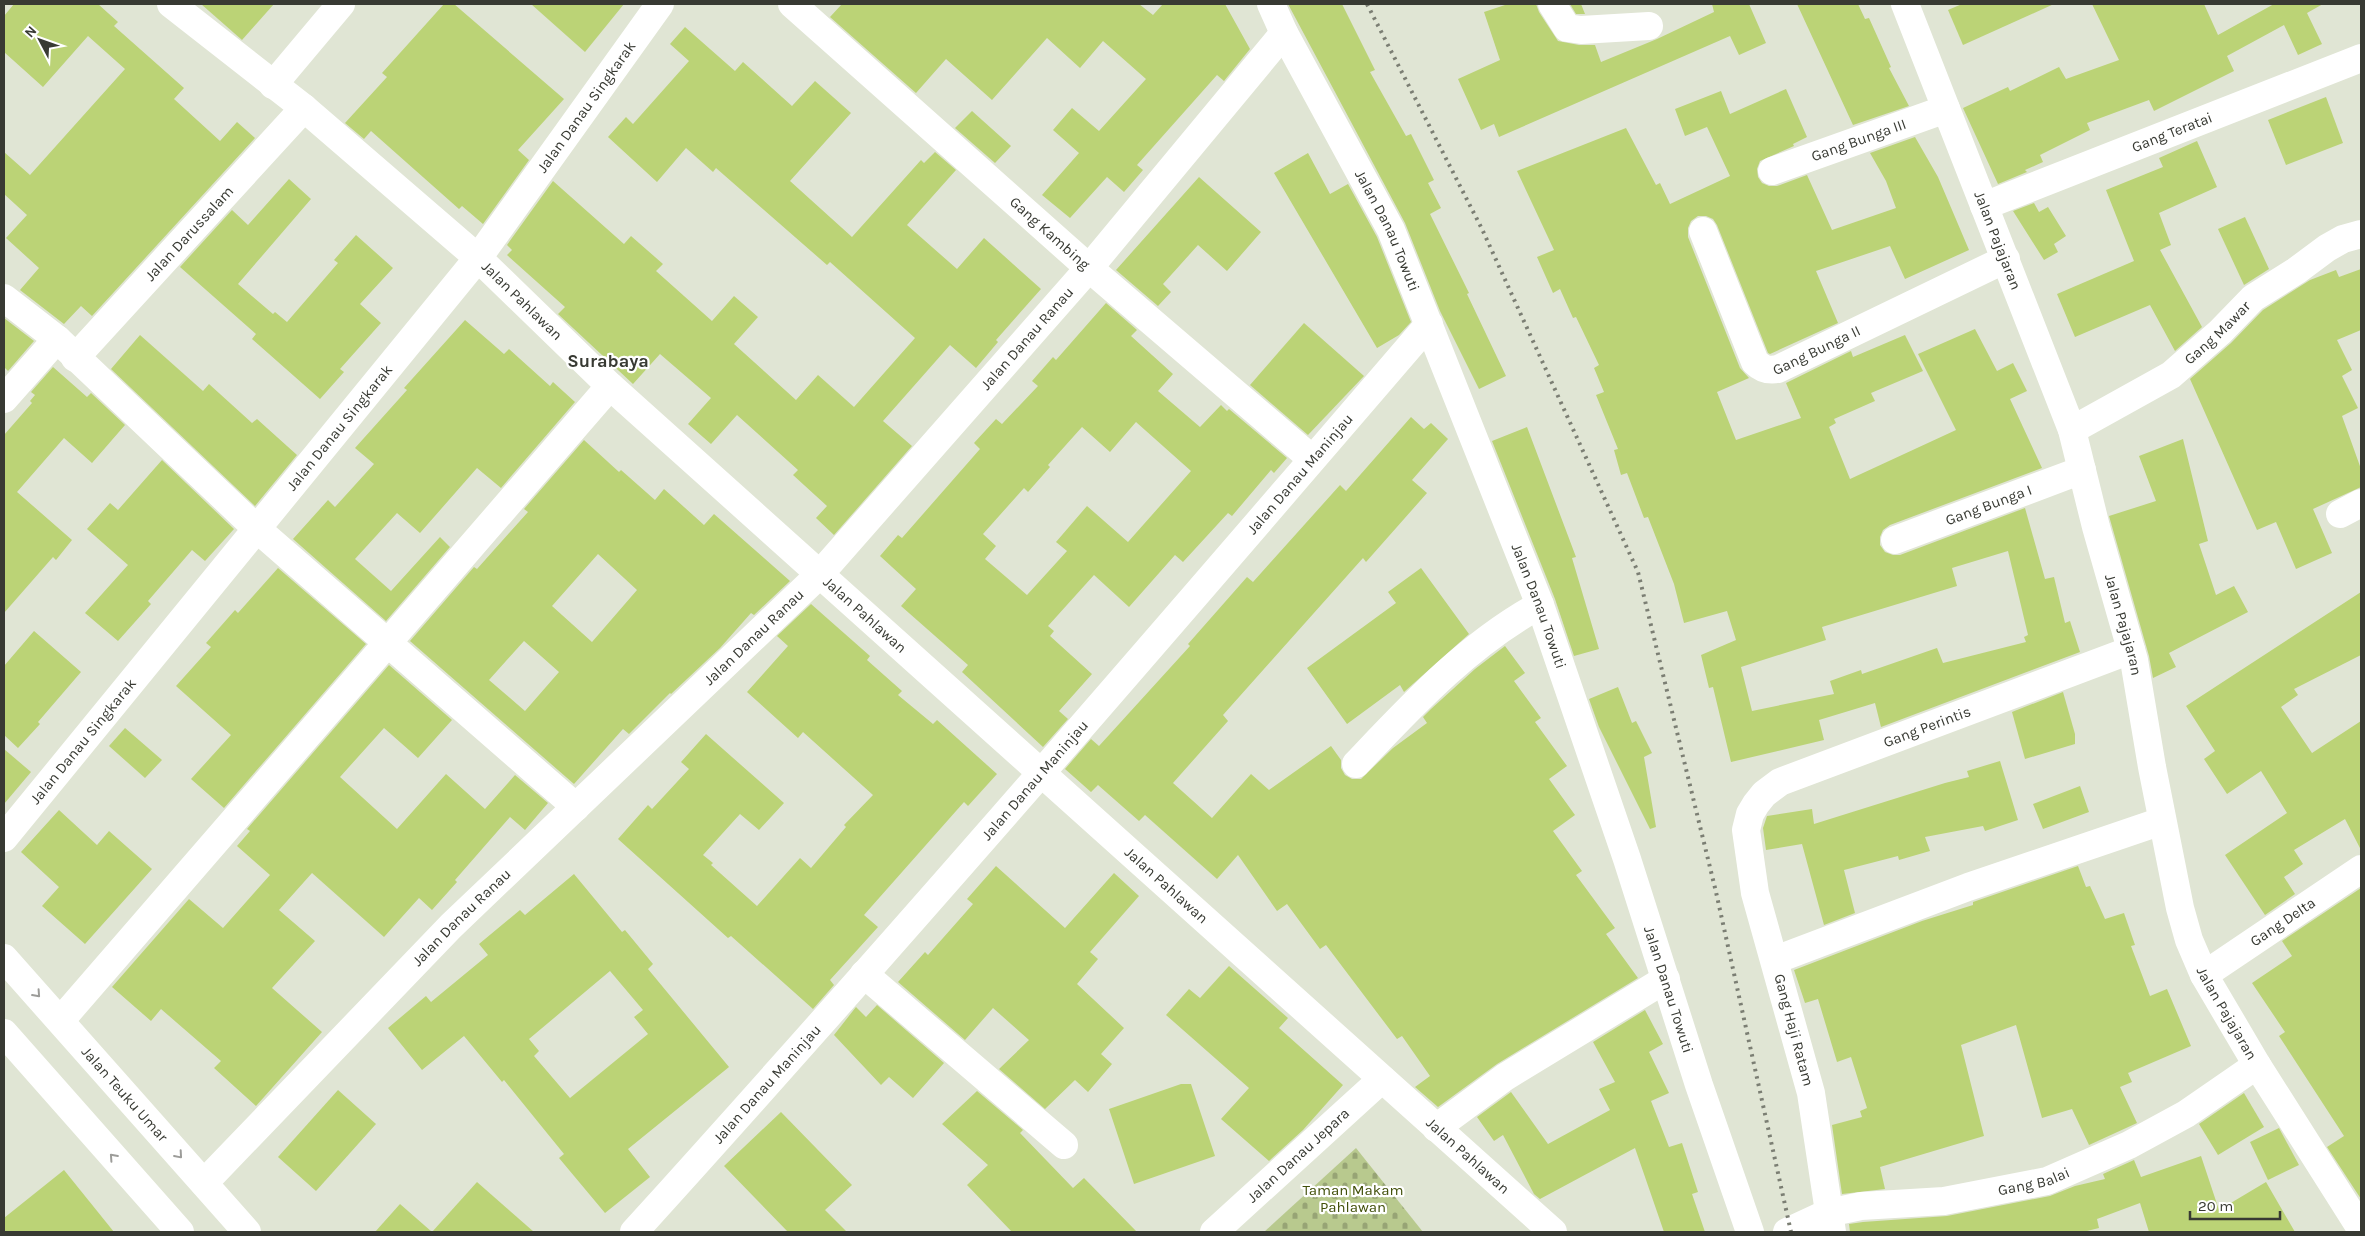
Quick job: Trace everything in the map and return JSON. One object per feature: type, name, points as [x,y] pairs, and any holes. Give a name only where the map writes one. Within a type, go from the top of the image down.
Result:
[{"type":"main road","name":"Jalan Pahlawan","points":[[171,4],[304,108],[478,258],[610,386],[1553,1232]]},
{"type":"main road","points":[[273,85],[341,4]]},
{"type":"main road","name":"Jalan Danau Singkarak","points":[[4,838],[478,258],[660,4]]},
{"type":"main road","name":"Gang Kambing","points":[[792,4],[1089,268],[1312,460]]},
{"type":"main road","name":"Jalan Danau Towuti","points":[[1271,4],[1284,33],[1391,230],[1540,605],[1628,859],[1700,1085],[1750,1232]]},
{"type":"main road","points":[[1552,4],[1567,28],[1581,30],[1649,26]]},
{"type":"main road","name":"Jalan Pajajaran","points":[[1905,4],[2072,430],[2096,527],[2131,650],[2162,821],[2180,908],[2189,940],[2204,975],[2257,1065],[2361,1229]]},
{"type":"main road","name":"Jalan Danau Ranau","points":[[204,1183],[451,926],[820,575],[1089,268],[1284,33]]},
{"type":"main road","name":"Gang Teratai","points":[[1984,206],[2361,58]]},
{"type":"main road","name":"Jalan Darussalam","points":[[4,399],[66,349],[304,108]]},
{"type":"main road","name":"Gang Bunga III","points":[[1772,171],[1946,109]]},
{"type":"main road","name":"Gang Bunga II","points":[[1703,231],[1755,362],[1761,368],[1769,370],[1778,369],[2006,259]]},
{"type":"main road","name":"Gang Mawar","points":[[2072,430],[2170,375],[2220,332],[2253,298],[2296,271],[2327,248],[2343,239],[2361,234]]},
{"type":"main road","points":[[4,298],[66,349],[256,528],[576,807]]},
{"type":"main road","name":"Jalan Danau Maninjau","points":[[634,1232],[1041,772],[1429,324]]},
{"type":"main road","points":[[61,1020],[610,386]]},
{"type":"main road","name":"Gang Bunga I","points":[[1895,540],[2082,470]]},
{"type":"main road","points":[[1356,764],[1412,704],[1494,632],[1540,605]]},
{"type":"main road","name":"Gang Perintis","points":[[1746,830],[1750,814],[1756,804],[1764,794],[1780,782],[2131,650]]},
{"type":"main road","points":[[1775,960],[1968,887],[2162,821]]},
{"type":"main road","name":"Gang Haji Ratam","points":[[1746,830],[1755,892],[1811,1093],[1830,1223]]},
{"type":"main road","name":"Gang Delta","points":[[2204,975],[2361,869]]},
{"type":"main road","name":"Jalan Teuku Umar","points":[[4,958],[61,1020],[247,1232]]},
{"type":"main road","points":[[864,974],[1064,1145]]},
{"type":"main road","points":[[1436,1128],[1505,1077],[1666,979]]},
{"type":"main road","points":[[4,1033],[177,1231]]},
{"type":"main road","name":"Gang Balai","points":[[1787,1232],[1830,1223],[1861,1206],[1944,1200],[2047,1181],[2069,1173],[2129,1145],[2186,1114],[2257,1065]]},
{"type":"main road","name":"Jalan Danau Jepara","points":[[1214,1232],[1382,1079]]},
{"type":"green space","name":"Taman Makam Pahlawan","points":[[1356,1148],[1423,1232],[1264,1232]]},
{"type":"building","points":[[14,4],[98,4],[118,22],[114,26],[184,88],[174,99],[220,141],[237,122],[255,138],[92,316],[81,306],[64,324],[20,290],[39,268],[6,238],[27,215],[4,194],[4,152],[30,175],[125,69],[88,36],[43,87],[4,52],[4,16]]},
{"type":"building","points":[[201,4],[274,4],[242,40]]},
{"type":"building","points":[[444,4],[454,4],[564,99],[518,150],[529,160],[483,224],[462,206],[459,209],[371,131],[364,139],[345,123],[387,77],[382,73]]},
{"type":"building","points":[[531,4],[624,4],[585,52]]},
{"type":"building","points":[[842,4],[1139,4],[1153,15],[1163,4],[1225,4],[1250,49],[1224,81],[1217,75],[1137,165],[1143,170],[1124,192],[1107,177],[1070,218],[1042,195],[1079,153],[1053,130],[1072,108],[1099,131],[1146,79],[1103,41],[1080,68],[1047,38],[992,100],[946,59],[916,93],[830,17]]},
{"type":"building","points":[[1288,4],[1342,4],[1375,70],[1370,72],[1406,136],[1411,134],[1434,180],[1428,183],[1441,208],[1430,214],[1469,293],[1467,294],[1506,376],[1479,389],[1440,311],[1405,223]]},
{"type":"building","points":[[1508,4],[1536,4],[1539,12],[1558,41],[1579,45],[1595,45],[1601,62],[1657,39],[1714,12],[1712,4],[1749,4],[1766,43],[1739,55],[1730,36],[1499,137],[1494,124],[1481,130],[1458,79],[1500,60],[1484,12]]},
{"type":"building","points":[[1570,4],[1581,4],[1585,14],[1576,14]]},
{"type":"building","points":[[1797,4],[1858,4],[1865,19],[1869,18],[1891,67],[1889,68],[1909,106],[1853,125]]},
{"type":"building","points":[[1962,4],[2054,4],[1963,45],[1948,10]]},
{"type":"building","points":[[2092,4],[2204,4],[2218,35],[2274,4],[2323,4],[2307,13],[2322,44],[2298,55],[2284,25],[2227,56],[2234,71],[2154,111],[2149,100],[2087,123],[2090,130],[2040,155],[2043,162],[2025,170],[2027,172],[1998,184],[1963,108],[2008,87],[2010,91],[2059,67],[2066,79],[2119,60]]},
{"type":"building","points":[[685,27],[735,71],[743,62],[792,106],[815,81],[851,113],[790,181],[852,237],[921,160],[924,163],[935,152],[956,170],[907,225],[957,269],[984,238],[1041,289],[996,340],[998,342],[976,368],[950,345],[883,421],[912,446],[834,535],[816,518],[827,506],[793,475],[798,470],[737,415],[711,444],[688,424],[711,398],[660,354],[633,384],[558,314],[565,307],[507,255],[512,250],[507,245],[553,181],[624,244],[631,236],[663,264],[656,271],[712,321],[734,296],[758,317],[734,344],[796,400],[818,375],[854,407],[915,338],[830,262],[827,265],[716,168],[713,172],[686,148],[657,182],[608,137],[626,117],[633,124],[689,61],[670,44]]},
{"type":"building","points":[[1786,89],[1807,137],[1793,144],[1794,146],[1760,161],[1757,169],[1758,177],[1762,183],[1769,186],[1777,186],[1807,175],[1832,230],[1896,208],[1886,181],[1870,153],[1915,137],[1938,177],[1969,250],[1905,279],[1890,246],[1816,271],[1838,323],[1770,354],[1717,225],[1713,219],[1706,216],[1698,216],[1691,221],[1688,228],[1688,237],[1740,368],[1749,378],[1717,392],[1736,440],[1801,418],[1786,383],[1851,351],[1853,357],[1905,335],[1923,371],[1871,393],[1875,401],[1834,419],[1836,423],[1829,427],[1850,479],[1956,430],[1918,354],[1975,329],[1997,371],[2013,363],[2027,391],[2010,399],[2042,468],[1890,525],[1883,530],[1880,537],[1880,545],[1885,552],[1900,555],[2025,508],[2045,579],[2054,577],[2065,623],[2070,621],[2080,652],[1881,727],[1875,703],[1819,720],[1824,740],[1731,762],[1713,687],[1709,688],[1701,655],[1736,640],[1727,611],[1684,623],[1674,584],[1648,517],[1644,518],[1627,473],[1621,475],[1614,450],[1618,449],[1596,395],[1604,392],[1594,368],[1599,365],[1576,317],[1573,318],[1560,289],[1553,293],[1537,257],[1554,250],[1517,171],[1626,128],[1656,185],[1660,183],[1670,204],[1730,176],[1707,127],[1685,136],[1675,109],[1721,91],[1730,114]],"holes":[[[2008,551],[2028,635],[2024,637],[2026,642],[1943,663],[1937,648],[1862,674],[1861,670],[1830,681],[1834,694],[1752,711],[1741,667],[1826,640],[1822,627],[1957,586],[1952,568]]]},
{"type":"building","points":[[2326,97],[2343,143],[2286,165],[2268,120]]},
{"type":"building","points":[[972,111],[1011,146],[995,163],[955,128]]},
{"type":"building","points":[[2197,141],[2217,187],[2159,213],[2171,245],[2160,250],[2202,327],[2175,351],[2150,305],[2075,337],[2057,294],[2134,261],[2106,190],[2163,167],[2159,158]]},
{"type":"building","points":[[1308,153],[1330,194],[1348,184],[1377,237],[1411,322],[1399,335],[1377,348],[1274,173]]},
{"type":"building","points":[[1199,177],[1261,232],[1227,271],[1198,245],[1163,284],[1171,292],[1158,306],[1116,270]]},
{"type":"building","points":[[289,179],[311,199],[238,284],[273,314],[275,312],[287,322],[338,263],[334,260],[356,235],[393,268],[360,304],[381,323],[340,369],[344,372],[320,399],[252,339],[256,334],[180,267],[232,210],[248,225]]},
{"type":"building","points":[[2034,203],[2039,212],[2048,207],[2066,236],[2054,244],[2058,252],[2044,260],[2013,211]]},
{"type":"building","points":[[2245,217],[2269,269],[2244,285],[2218,229]]},
{"type":"building","points":[[2361,269],[2361,330],[2337,340],[2352,370],[2342,376],[2358,408],[2342,416],[2361,469],[2361,487],[2313,509],[2332,553],[2296,569],[2276,522],[2257,530],[2190,379],[2231,343],[2263,310],[2310,280],[2336,270],[2339,277]]},
{"type":"building","points":[[1106,303],[1137,330],[1131,336],[1173,374],[1158,391],[1200,427],[1221,405],[1227,411],[1229,409],[1287,458],[1274,473],[1271,470],[1232,516],[1228,513],[1183,562],[1175,555],[1129,607],[1094,575],[1048,626],[1054,631],[1050,636],[1092,674],[1059,711],[1068,719],[1043,747],[962,672],[968,665],[901,606],[916,589],[880,556],[898,535],[902,538],[980,449],[974,443],[996,419],[1002,424],[1038,386],[1032,381],[1053,357],[1056,360]],"holes":[[[1136,422],[1191,471],[1128,542],[1087,506],[1056,542],[1067,551],[1027,595],[985,559],[996,546],[983,534],[1024,488],[1028,492],[1050,467],[1048,465],[1082,427],[1110,452]]]},
{"type":"building","points":[[4,318],[34,341],[8,371],[4,367]]},
{"type":"building","points":[[465,320],[504,354],[509,349],[550,386],[553,382],[575,402],[501,488],[477,468],[420,533],[397,513],[355,559],[391,591],[440,537],[450,547],[386,621],[293,539],[328,500],[335,507],[374,464],[355,448],[407,390],[404,388]]},
{"type":"building","points":[[1304,323],[1364,376],[1308,435],[1250,385]]},
{"type":"building","points":[[140,335],[203,391],[209,384],[252,423],[257,419],[297,455],[255,506],[111,369]]},
{"type":"building","points":[[53,367],[87,397],[91,393],[125,425],[92,463],[64,438],[17,492],[72,540],[56,560],[53,557],[4,613],[4,435],[32,403],[30,401],[35,395],[31,392]]},
{"type":"building","points":[[1411,417],[1424,429],[1431,423],[1448,439],[1412,480],[1427,493],[1366,562],[1363,558],[1223,715],[1228,721],[1173,783],[1212,818],[1251,774],[1269,790],[1331,746],[1341,760],[1341,768],[1345,775],[1352,779],[1361,779],[1393,748],[1427,723],[1423,717],[1431,709],[1475,669],[1505,646],[1525,673],[1514,681],[1541,718],[1535,722],[1567,766],[1549,779],[1575,815],[1553,831],[1582,871],[1576,875],[1615,928],[1606,934],[1638,978],[1497,1064],[1438,1107],[1415,1087],[1430,1076],[1402,1036],[1397,1039],[1326,945],[1320,949],[1287,904],[1277,911],[1238,855],[1217,879],[1145,815],[1139,821],[1098,785],[1091,792],[1065,769],[1091,739],[1099,746],[1190,646],[1188,644],[1247,577],[1253,582],[1340,485],[1346,491]]},
{"type":"building","points":[[1527,427],[1576,557],[1572,558],[1599,649],[1574,656],[1555,599],[1492,441]]},
{"type":"building","points":[[2183,439],[2208,541],[2199,544],[2216,595],[2234,586],[2248,612],[2169,653],[2176,667],[2153,678],[2149,656],[2109,516],[2156,501],[2139,456]]},
{"type":"building","points":[[584,440],[619,472],[621,470],[655,500],[664,489],[704,525],[714,514],[790,581],[754,615],[751,613],[720,648],[670,693],[629,734],[623,729],[574,784],[410,641],[474,567],[477,569],[528,512],[524,509]],"holes":[[[598,554],[637,590],[592,642],[552,606]],[[524,641],[559,672],[525,711],[489,680]]]},
{"type":"building","points":[[162,460],[234,529],[205,561],[192,550],[148,601],[151,604],[118,641],[85,613],[128,565],[87,529],[110,503],[118,510]]},
{"type":"building","points":[[278,568],[366,644],[224,808],[191,779],[231,735],[176,686],[211,647],[206,643],[235,610],[238,613]]},
{"type":"building","points":[[1421,568],[1469,634],[1404,692],[1400,685],[1347,724],[1307,668],[1396,603],[1388,592]]},
{"type":"building","points":[[2361,592],[2361,655],[2294,689],[2298,695],[2281,707],[2312,753],[2361,721],[2361,850],[2345,819],[2294,850],[2303,864],[2284,877],[2295,894],[2265,915],[2225,855],[2287,813],[2261,771],[2227,794],[2204,759],[2215,751],[2186,706]]},
{"type":"building","points":[[811,604],[870,656],[867,660],[902,691],[898,695],[933,724],[937,720],[997,774],[968,806],[964,802],[864,915],[878,927],[830,980],[834,985],[813,1009],[731,936],[728,938],[618,839],[648,805],[652,809],[689,769],[681,762],[706,734],[784,803],[759,830],[740,814],[703,855],[713,863],[711,865],[757,906],[800,858],[811,868],[846,827],[844,825],[873,795],[803,732],[798,738],[747,692],[788,646],[777,636]]},
{"type":"building","points":[[34,631],[81,672],[38,722],[40,724],[18,748],[4,735],[4,666]]},
{"type":"building","points":[[389,665],[452,720],[418,758],[384,728],[340,777],[397,829],[446,774],[485,809],[515,775],[548,803],[525,830],[510,817],[455,880],[457,882],[432,910],[419,898],[384,937],[312,873],[279,910],[315,941],[272,988],[322,1032],[256,1106],[214,1068],[221,1061],[161,1009],[151,1021],[112,987],[189,899],[223,928],[270,875],[237,846],[250,831],[247,829]]},
{"type":"building","points":[[1618,687],[1632,723],[1636,721],[1652,753],[1644,757],[1656,827],[1650,829],[1599,727],[1589,699]]},
{"type":"building","points":[[2063,692],[2075,734],[2075,744],[2025,759],[2012,712]]},
{"type":"building","points":[[125,728],[162,760],[145,778],[109,746]]},
{"type":"building","points":[[4,749],[31,772],[4,804]]},
{"type":"building","points":[[2000,761],[2018,820],[1985,831],[1983,826],[1925,837],[1930,851],[1899,860],[1898,856],[1844,870],[1855,913],[1824,925],[1802,844],[1766,850],[1763,828],[1767,816],[1812,809],[1814,824],[1969,777],[1967,771]]},
{"type":"building","points":[[2080,786],[2089,812],[2043,829],[2033,804]]},
{"type":"building","points":[[59,810],[97,845],[109,831],[152,869],[85,944],[42,906],[59,887],[21,852]]},
{"type":"building","points":[[996,866],[1065,928],[1114,873],[1139,896],[1090,952],[1098,959],[1077,984],[1124,1028],[1101,1054],[1112,1064],[1088,1092],[1075,1080],[1045,1109],[999,1069],[1029,1040],[993,1008],[965,1040],[898,982],[925,952],[928,955],[973,904],[967,899]]},
{"type":"building","points":[[2078,866],[2086,887],[2090,886],[2105,919],[2124,913],[2135,945],[2131,946],[2150,996],[2167,989],[2191,1046],[2128,1073],[2132,1082],[2120,1087],[2137,1123],[2089,1145],[2072,1109],[2042,1118],[2016,1025],[1961,1045],[1984,1136],[1880,1167],[1885,1189],[1842,1194],[1832,1125],[1862,1117],[1860,1111],[1867,1108],[1851,1057],[1837,1062],[1818,999],[1805,1003],[1794,970],[1922,921],[1973,905],[1973,902]]},
{"type":"building","points":[[574,874],[622,932],[625,930],[653,964],[648,969],[729,1067],[628,1149],[650,1177],[605,1213],[559,1158],[564,1154],[504,1080],[502,1082],[464,1036],[422,1070],[388,1028],[426,996],[431,1002],[488,955],[479,944],[520,910],[525,915]],"holes":[[[610,971],[643,1010],[634,1017],[648,1034],[570,1098],[534,1056],[539,1051],[529,1039]]]},
{"type":"building","points":[[2361,888],[2361,1199],[2327,1147],[2344,1136],[2279,1036],[2285,1032],[2252,983],[2292,956],[2282,941]]},
{"type":"building","points":[[1229,966],[1288,1018],[1279,1028],[1343,1085],[1303,1130],[1269,1161],[1221,1119],[1249,1088],[1166,1015],[1189,989],[1200,998]]},
{"type":"building","points":[[877,1005],[944,1063],[913,1098],[889,1077],[881,1085],[834,1035],[856,1007],[866,1017]]},
{"type":"building","points":[[1645,1010],[1663,1044],[1649,1052],[1669,1093],[1651,1101],[1669,1147],[1682,1143],[1698,1192],[1692,1194],[1705,1232],[1664,1232],[1635,1148],[1540,1199],[1534,1194],[1503,1135],[1494,1141],[1477,1117],[1511,1092],[1548,1144],[1610,1110],[1599,1089],[1615,1082],[1593,1042]]},
{"type":"building","points":[[1181,1084],[1191,1084],[1215,1156],[1134,1184],[1109,1109]]},
{"type":"building","points":[[338,1090],[376,1124],[316,1191],[278,1157]]},
{"type":"building","points":[[977,1091],[1023,1130],[1020,1133],[1073,1188],[1084,1178],[1137,1232],[1012,1232],[967,1185],[988,1165],[942,1124]]},
{"type":"building","points":[[2244,1093],[2264,1127],[2218,1155],[2199,1124]]},
{"type":"building","points":[[781,1112],[852,1185],[825,1210],[847,1232],[788,1232],[724,1166]]},
{"type":"building","points":[[2279,1128],[2299,1165],[2268,1180],[2250,1142]]},
{"type":"building","points":[[2201,1156],[2219,1210],[2266,1182],[2295,1232],[2149,1232],[2140,1203],[2097,1219],[2099,1228],[2083,1232],[1850,1232],[1849,1224],[1947,1216],[2050,1196],[2075,1186],[2105,1179],[2103,1174],[2134,1160],[2141,1177]]},
{"type":"building","points":[[64,1170],[114,1232],[4,1232],[4,1218]]},
{"type":"building","points":[[477,1182],[534,1232],[432,1232]]},
{"type":"building","points":[[400,1204],[432,1232],[375,1232]]},
{"type":"railway","points":[[1367,4],[1482,229],[1638,572],[1716,892],[1791,1232]]},
{"type":"district","name":"Surabaya","points":[[608,361]]}]
